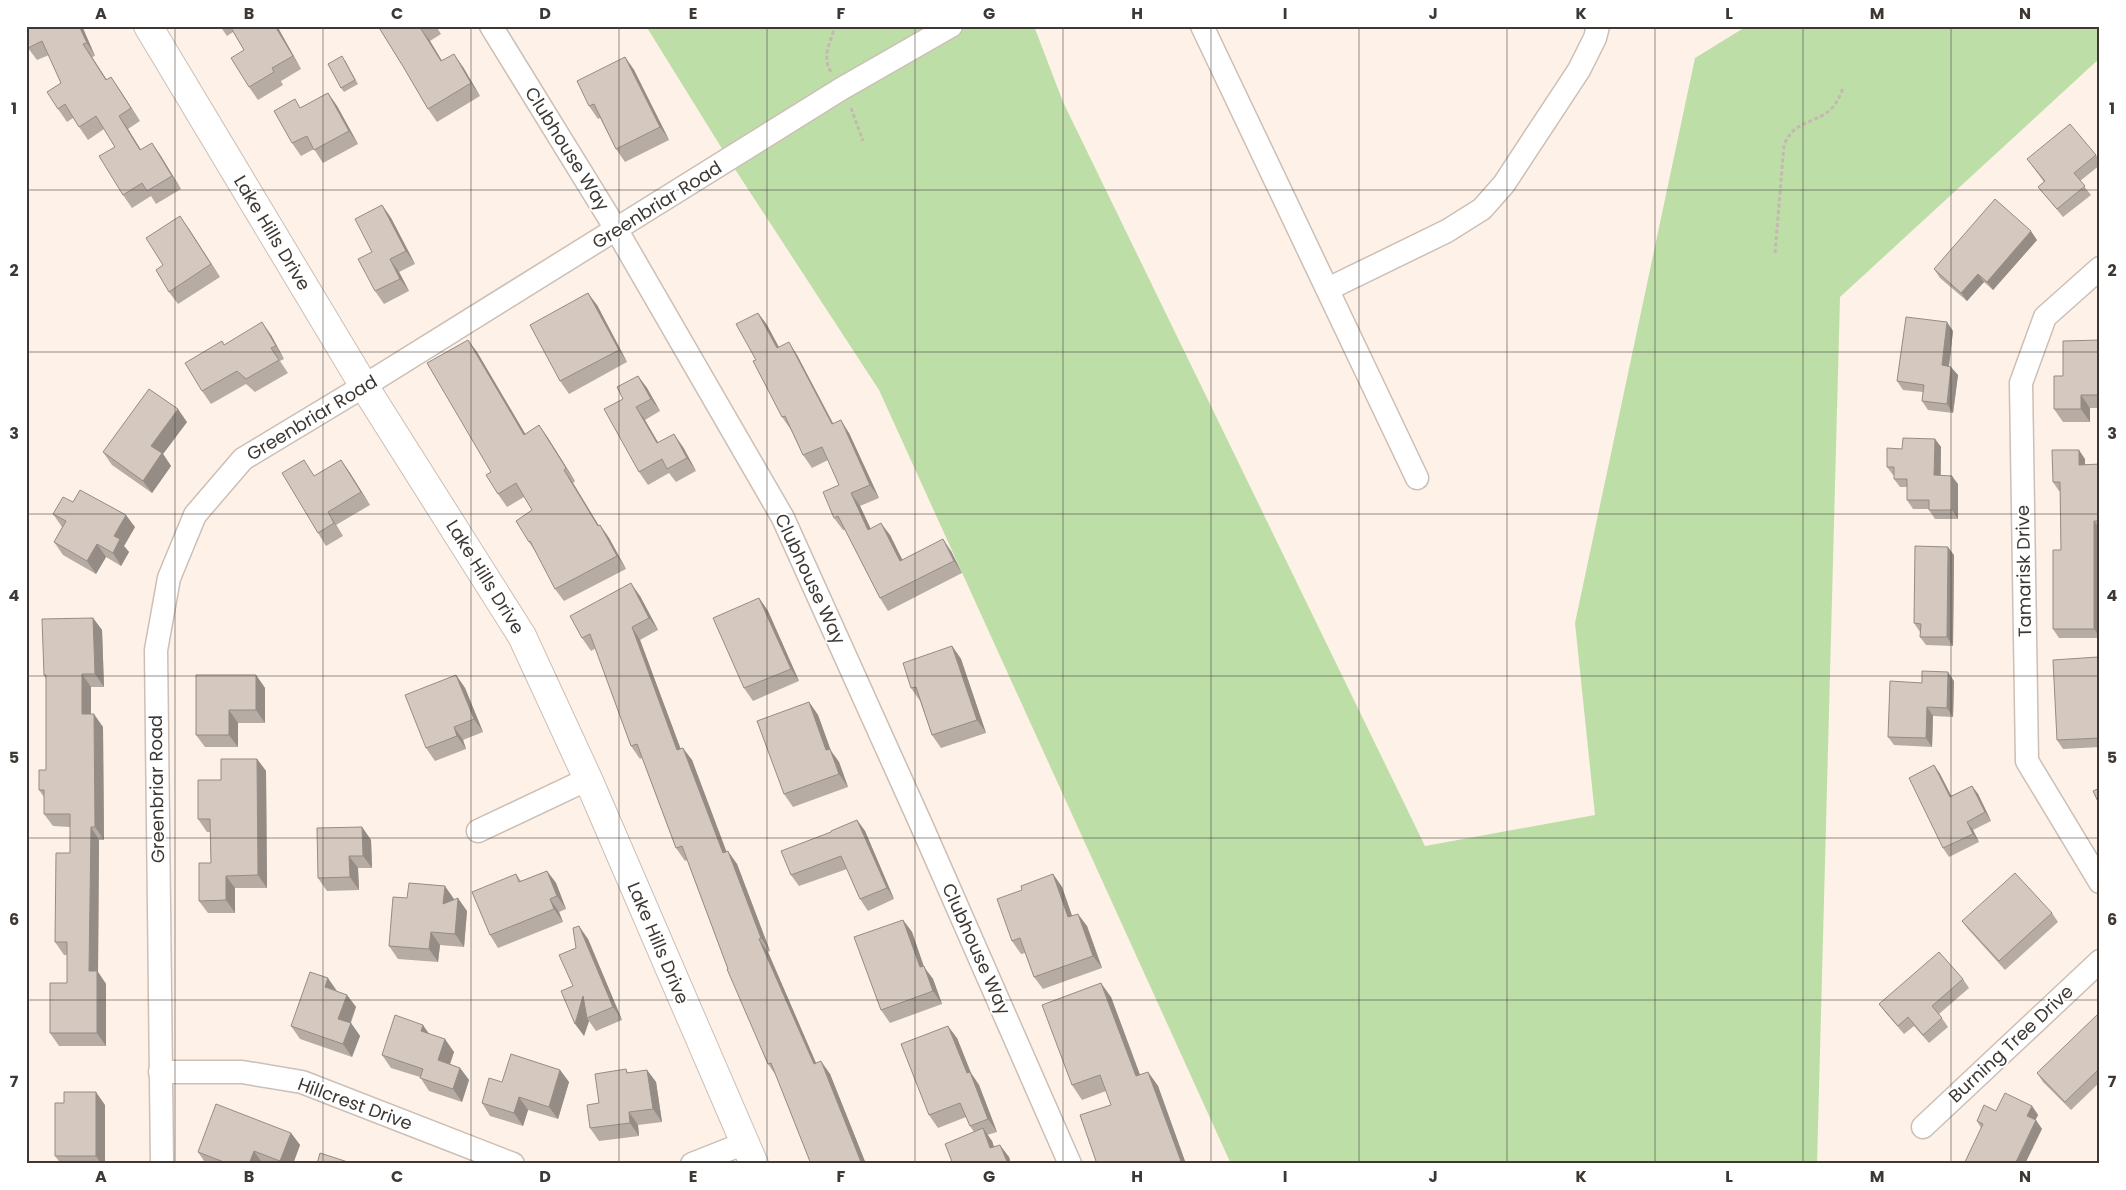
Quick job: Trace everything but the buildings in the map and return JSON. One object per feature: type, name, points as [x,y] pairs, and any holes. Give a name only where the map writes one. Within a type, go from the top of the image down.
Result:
[{"type":"street","name":"Lake Hills Drive","points":[[148,26],[364,386],[522,636],[588,779],[749,1153]]},
{"type":"street","name":"Clubhouse Way","points":[[490,26],[616,229],[783,518],[920,822],[1070,1164]]},
{"type":"street","name":"Greenbriar Road","points":[[162,1164],[156,650],[169,578],[195,515],[243,459],[364,386],[841,89],[951,26]]},
{"type":"street","points":[[1202,26],[1417,478]]},
{"type":"street","points":[[1328,289],[1447,231],[1482,209],[1504,184],[1579,70],[1595,38],[1598,26]]},
{"type":"street","name":"Tamarisk Drive","points":[[2100,268],[2045,317],[2021,382],[2028,761],[2100,882]]},
{"type":"street","points":[[478,831],[588,779]]},
{"type":"street","name":"Burning Tree Drive","points":[[1922,1127],[2100,961]]},
{"type":"street","name":"Hillcrest Drive","points":[[160,1072],[242,1072],[302,1082],[513,1164]]},
{"type":"street","points":[[692,1164],[749,1153]]},
{"type":"path","points":[[1775,253],[1784,145],[1791,132],[1797,127],[1830,110],[1843,88]]},
{"type":"green space","points":[[646,26],[886,26],[886,28],[889,26],[1034,26],[1063,102],[1425,846],[1595,815],[1575,623],[1695,58],[1747,26],[2100,26],[2100,58],[1840,297],[1817,1164],[1231,1164],[879,390],[729,160]]}]
